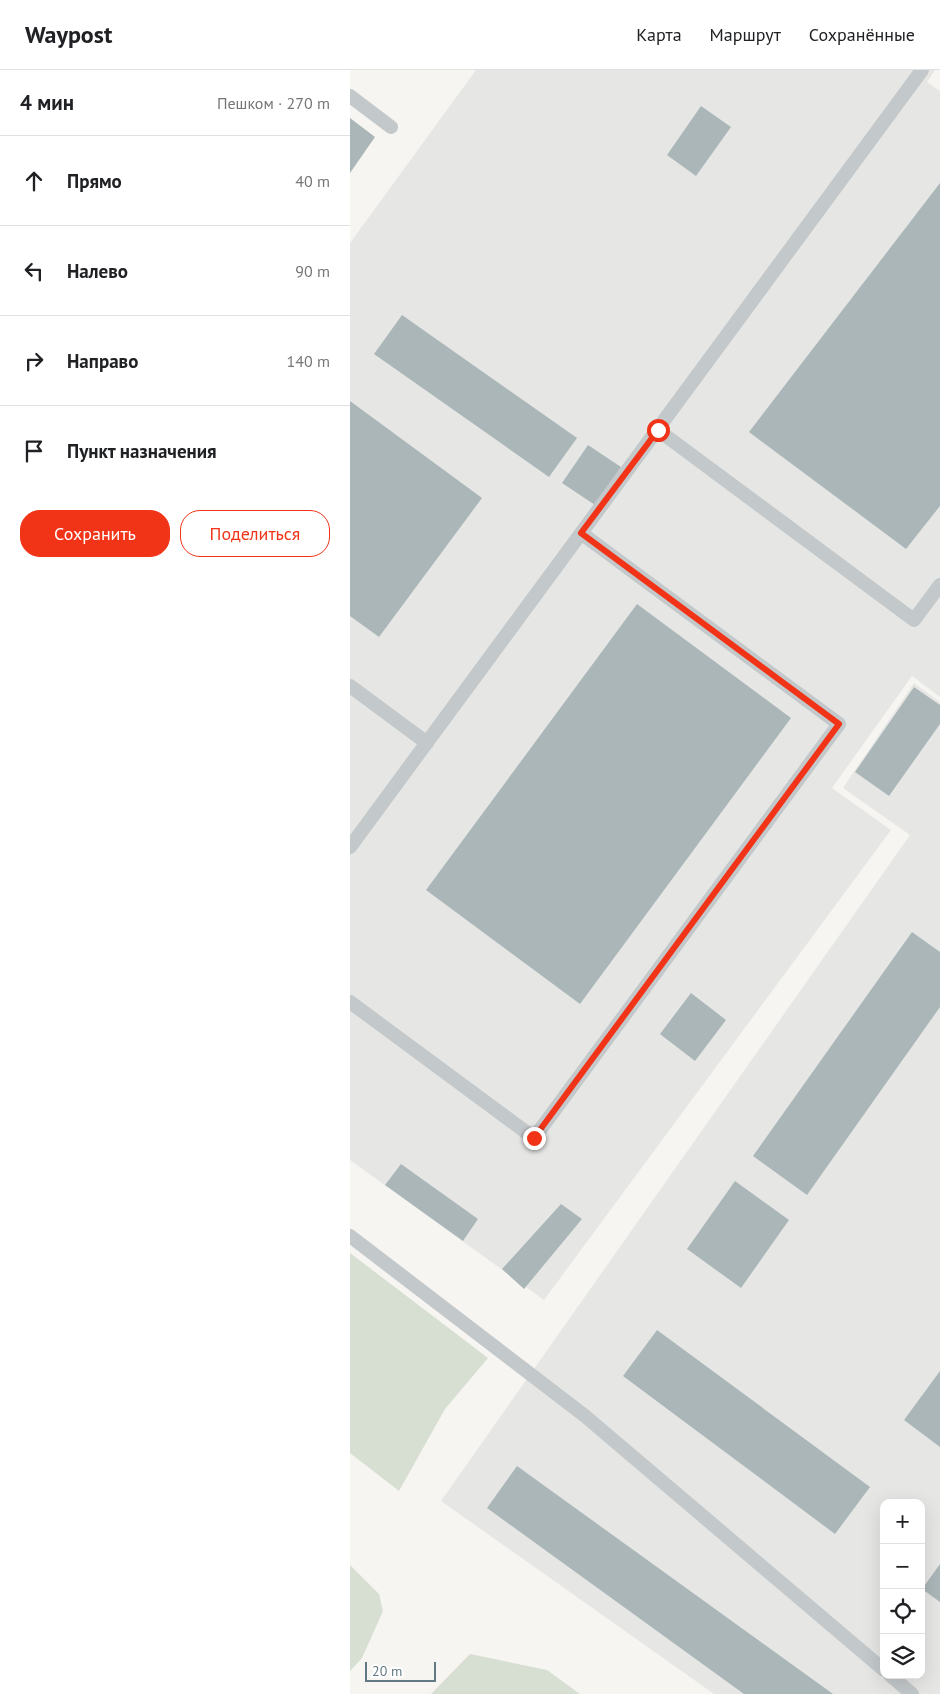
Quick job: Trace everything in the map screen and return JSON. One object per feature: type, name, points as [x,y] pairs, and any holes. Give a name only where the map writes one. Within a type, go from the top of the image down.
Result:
[{"type":"lane","points":[[350,847],[922,70]]},
{"type":"lane","points":[[350,96],[391,127]]},
{"type":"lane","points":[[658,430],[914,620],[940,585]]},
{"type":"lane","points":[[350,1002],[534,1138],[839,724],[581,533]]},
{"type":"lane","points":[[350,686],[427,743]]},
{"type":"lane","points":[[350,1236],[585,1416],[880,1667]]},
{"type":"lane","points":[[895,1679],[912,1694]]},
{"type":"shaded area","points":[[476,70],[935,70],[927,82],[940,91],[940,697],[912,676],[832,788],[891,830],[544,1300],[350,1160],[350,243]]},
{"type":"shaded area","points":[[914,683],[940,702],[940,1694],[714,1694],[441,1501],[910,835],[843,788]]},
{"type":"shaded area","points":[[350,1253],[488,1358],[445,1409],[399,1491],[350,1453]]},
{"type":"shaded area","points":[[350,1565],[379,1594],[383,1611],[362,1658],[350,1671]]},
{"type":"shaded area","points":[[470,1654],[547,1670],[580,1694],[431,1694]]},
{"type":"building","points":[[701,106],[731,127],[696,176],[667,155]]},
{"type":"building","points":[[350,118],[375,137],[350,173]]},
{"type":"building","points":[[940,183],[940,506],[906,549],[749,432]]},
{"type":"building","points":[[402,315],[577,438],[549,477],[374,354]]},
{"type":"building","points":[[350,401],[482,498],[379,637],[350,616]]},
{"type":"building","points":[[588,445],[621,467],[595,505],[562,483]]},
{"type":"building","points":[[637,604],[791,718],[580,1004],[426,890]]},
{"type":"building","points":[[914,687],[940,705],[940,724],[889,796],[855,772]]},
{"type":"building","points":[[912,932],[940,952],[940,1007],[807,1195],[753,1156]]},
{"type":"building","points":[[691,993],[726,1020],[695,1061],[660,1034]]},
{"type":"building","points":[[401,1164],[478,1219],[463,1241],[385,1185]]},
{"type":"building","points":[[735,1181],[789,1220],[741,1288],[687,1249]]},
{"type":"building","points":[[561,1204],[582,1219],[524,1289],[502,1269]]},
{"type":"building","points":[[657,1330],[870,1487],[835,1534],[623,1376]]},
{"type":"building","points":[[940,1371],[940,1447],[904,1420]]},
{"type":"building","points":[[517,1466],[833,1694],[744,1694],[487,1508]]},
{"type":"building","points":[[940,1564],[940,1602],[925,1591],[925,1585]]},
{"type":"route","points":[[534,1138],[839,724],[581,533],[658,430]]}]
